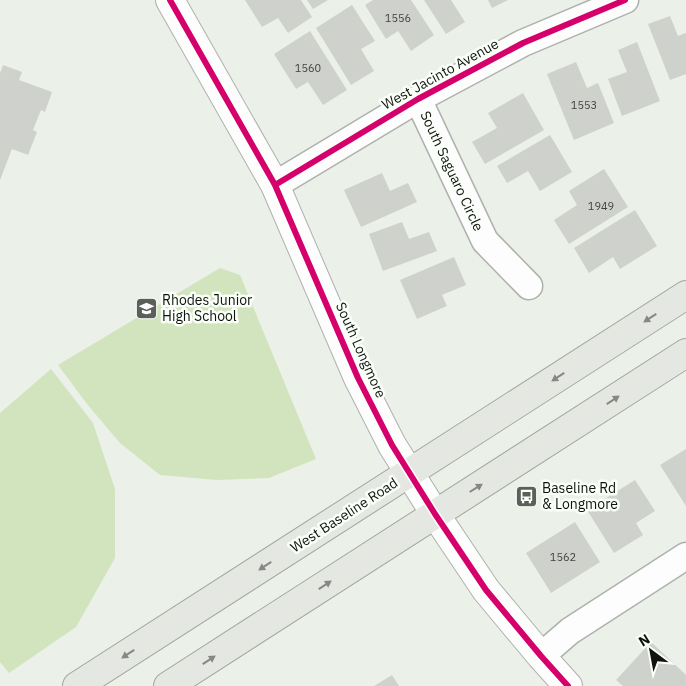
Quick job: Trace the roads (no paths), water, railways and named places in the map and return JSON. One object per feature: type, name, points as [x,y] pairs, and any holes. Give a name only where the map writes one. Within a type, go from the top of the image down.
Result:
[{"type":"main road","name":"West Baseline Road","points":[[77,686],[686,295]]},
{"type":"main road","points":[[168,686],[686,353]]},
{"type":"street","name":"South Longmore","points":[[170,0],[275,185],[358,378],[392,445],[435,514],[498,606],[568,686]]},
{"type":"street","name":"West Jacinto Avenue","points":[[275,185],[418,99],[523,43],[625,0]]},
{"type":"street","name":"South Saguaro Circle","points":[[418,99],[485,241],[529,286]]},
{"type":"street","points":[[541,656],[570,631],[686,556]]},
{"type":"place","name":"Rhodes Junior High School","points":[[146,308]]},
{"type":"place","name":"Baseline Rd & Longmore","points":[[526,496]]}]
